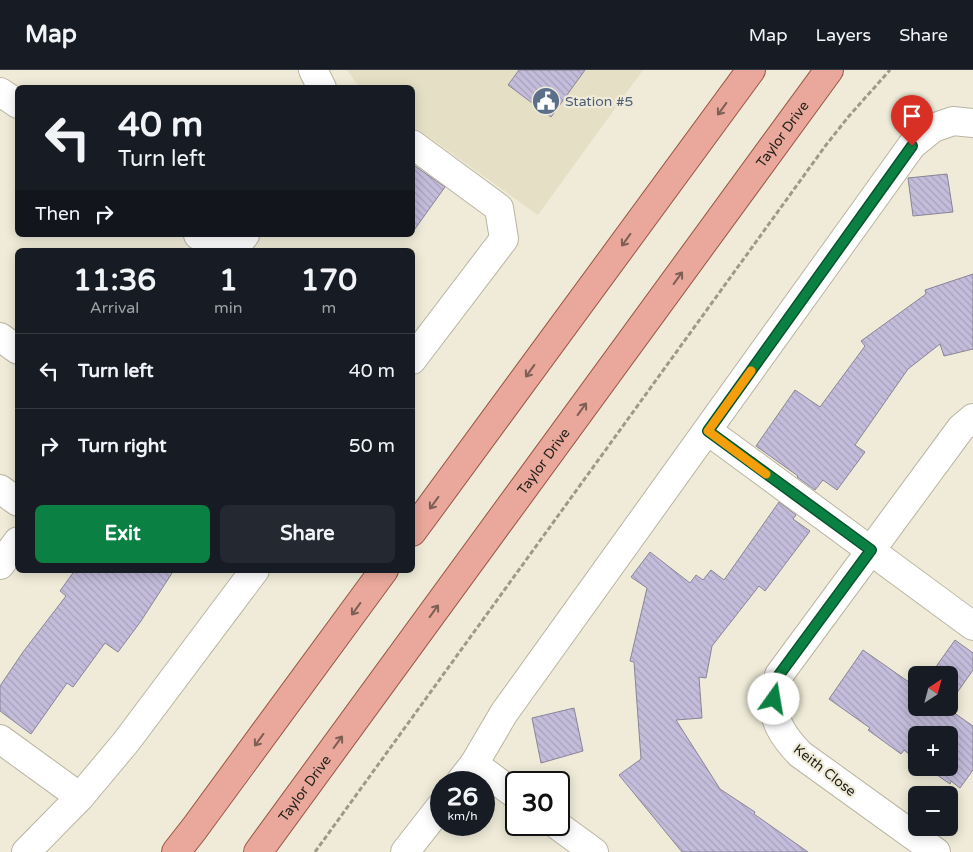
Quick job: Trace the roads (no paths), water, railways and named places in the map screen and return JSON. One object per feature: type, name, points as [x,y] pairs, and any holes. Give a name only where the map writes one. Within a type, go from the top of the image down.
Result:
[{"type":"main road","points":[[415,528],[751,70]]},
{"type":"main road","name":"Taylor Drive","points":[[258,852],[829,70]]},
{"type":"main road","points":[[176,852],[382,573]]},
{"type":"street","points":[[313,70],[320,85]]},
{"type":"street","points":[[0,92],[15,102]]},
{"type":"street","points":[[468,771],[504,713],[912,146],[934,128],[952,121],[973,123]]},
{"type":"street","points":[[415,146],[500,208],[504,238],[415,356]]},
{"type":"street","points":[[201,237],[216,248]]},
{"type":"street","points":[[235,248],[244,237]]},
{"type":"street","points":[[0,337],[15,348]]},
{"type":"street","name":"Keith Close","points":[[936,852],[800,754],[784,738],[775,716],[774,699],[779,675],[961,428],[973,418]]},
{"type":"street","points":[[708,431],[973,626]]},
{"type":"street","points":[[0,489],[15,500]]},
{"type":"street","points":[[0,565],[15,546]]},
{"type":"street","points":[[26,852],[80,797],[126,742],[253,573]]},
{"type":"street","points":[[0,739],[80,797]]},
{"type":"street","points":[[405,852],[430,820]]},
{"type":"street","points":[[570,834],[594,852]]},
{"type":"place","name":"Station #5","points":[[546,101]]}]
